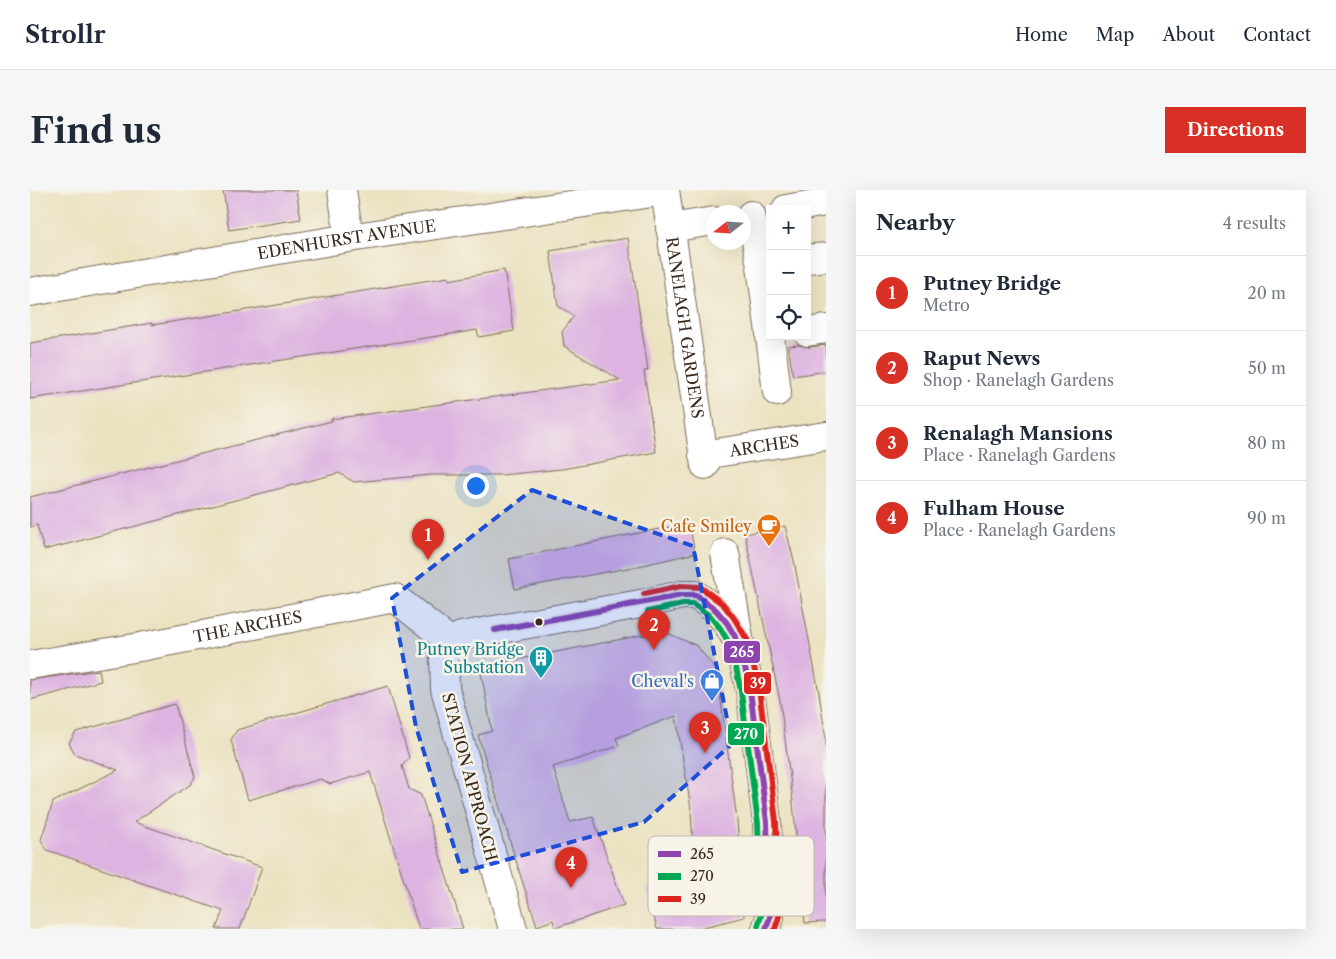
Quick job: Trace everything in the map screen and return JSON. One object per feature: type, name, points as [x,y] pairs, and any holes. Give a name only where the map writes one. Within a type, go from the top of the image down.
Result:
[{"type":"street","points":[[342,190],[349,238]]},
{"type":"street","name":"EDENHURST AVENUE","points":[[30,292],[349,238],[665,190]]},
{"type":"street","name":"RANELAGH GARDENS","points":[[665,190],[704,460]]},
{"type":"street","points":[[809,205],[826,202]]},
{"type":"street","points":[[755,214],[765,265],[768,295]]},
{"type":"street","points":[[670,228],[706,222]]},
{"type":"street","points":[[811,259],[826,257]]},
{"type":"street","points":[[811,331],[826,329]]},
{"type":"street","points":[[773,340],[776,392]]},
{"type":"street","name":"ARCHES","points":[[704,460],[826,436]]},
{"type":"street","points":[[726,553],[740,645],[750,690],[768,836]]},
{"type":"street","points":[[451,642],[461,636],[682,595],[696,595],[716,610],[727,623],[740,645]]},
{"type":"street","name":"THE ARCHES","points":[[30,665],[140,647],[395,598],[451,642]]},
{"type":"street","name":"STATION APPROACH","points":[[451,642],[444,657],[445,689],[513,929]]},
{"type":"street","points":[[766,929],[770,916]]},
{"type":"highlighted area","points":[[532,490],[693,546],[732,744],[644,822],[462,872],[416,727],[392,598]]},
{"type":"building","points":[[223,190],[296,190],[301,219],[229,230]]},
{"type":"building","points":[[628,238],[648,370],[644,371],[656,452],[562,469],[501,475],[431,475],[354,482],[339,473],[44,550],[37,525],[30,527],[30,497],[332,421],[331,419],[620,380],[564,346],[562,332],[574,316],[558,306],[550,251]]},
{"type":"building","points":[[504,270],[514,331],[479,337],[477,330],[30,399],[30,343],[449,277],[449,280]]},
{"type":"building","points":[[799,345],[809,347],[826,345],[826,371],[793,376],[788,346]]},
{"type":"building","points":[[689,523],[695,553],[639,566],[515,589],[509,559]]},
{"type":"building","points":[[785,526],[794,561],[826,740],[826,922],[805,923],[804,916],[814,916],[814,836],[796,836],[780,701],[745,534]]},
{"type":"building","points":[[663,631],[697,646],[717,671],[738,836],[692,836],[691,809],[676,716],[616,738],[619,746],[553,767],[570,822],[593,817],[624,905],[555,928],[553,920],[537,926],[478,735],[492,731],[480,667]]},
{"type":"building","points":[[99,670],[101,681],[30,700],[30,680]]},
{"type":"building","points":[[388,686],[409,758],[402,766],[409,789],[421,795],[463,929],[419,929],[370,772],[330,784],[321,779],[248,800],[231,740],[237,730]]},
{"type":"building","points":[[175,704],[195,777],[190,785],[134,822],[262,867],[240,929],[216,929],[223,911],[47,850],[41,840],[53,802],[118,770],[75,754],[69,743],[76,732]]},
{"type":"building","points":[[654,916],[744,916],[696,929],[657,929]]},
{"type":"transit line","name":"39","points":[[644,594],[681,586],[700,587],[723,604],[748,641],[759,689],[776,836]]},
{"type":"transit line","name":"265","points":[[495,630],[682,595],[696,595],[716,610],[727,623],[740,645],[750,690],[767,836]]},
{"type":"transit line","name":"270","points":[[648,612],[683,604],[693,604],[710,616],[732,648],[741,692],[758,836]]},
{"type":"transit line","name":"270","points":[[758,926],[761,916]]},
{"type":"transit line","name":"265","points":[[766,929],[770,916]]},
{"type":"transit line","name":"39","points":[[775,929],[779,916]]},
{"type":"place","name":"Cafe Smiley","points":[[769,547]]},
{"type":"place","name":"Putney Bridge","points":[[428,560]]},
{"type":"place","name":"Raput News","points":[[654,650]]},
{"type":"place","name":"Putney Bridge Substation","points":[[541,679]]},
{"type":"place","name":"Cheval's","points":[[712,702]]},
{"type":"place","name":"Renalagh Mansions","points":[[705,753]]},
{"type":"place","name":"Fulham House","points":[[571,888]]}]
